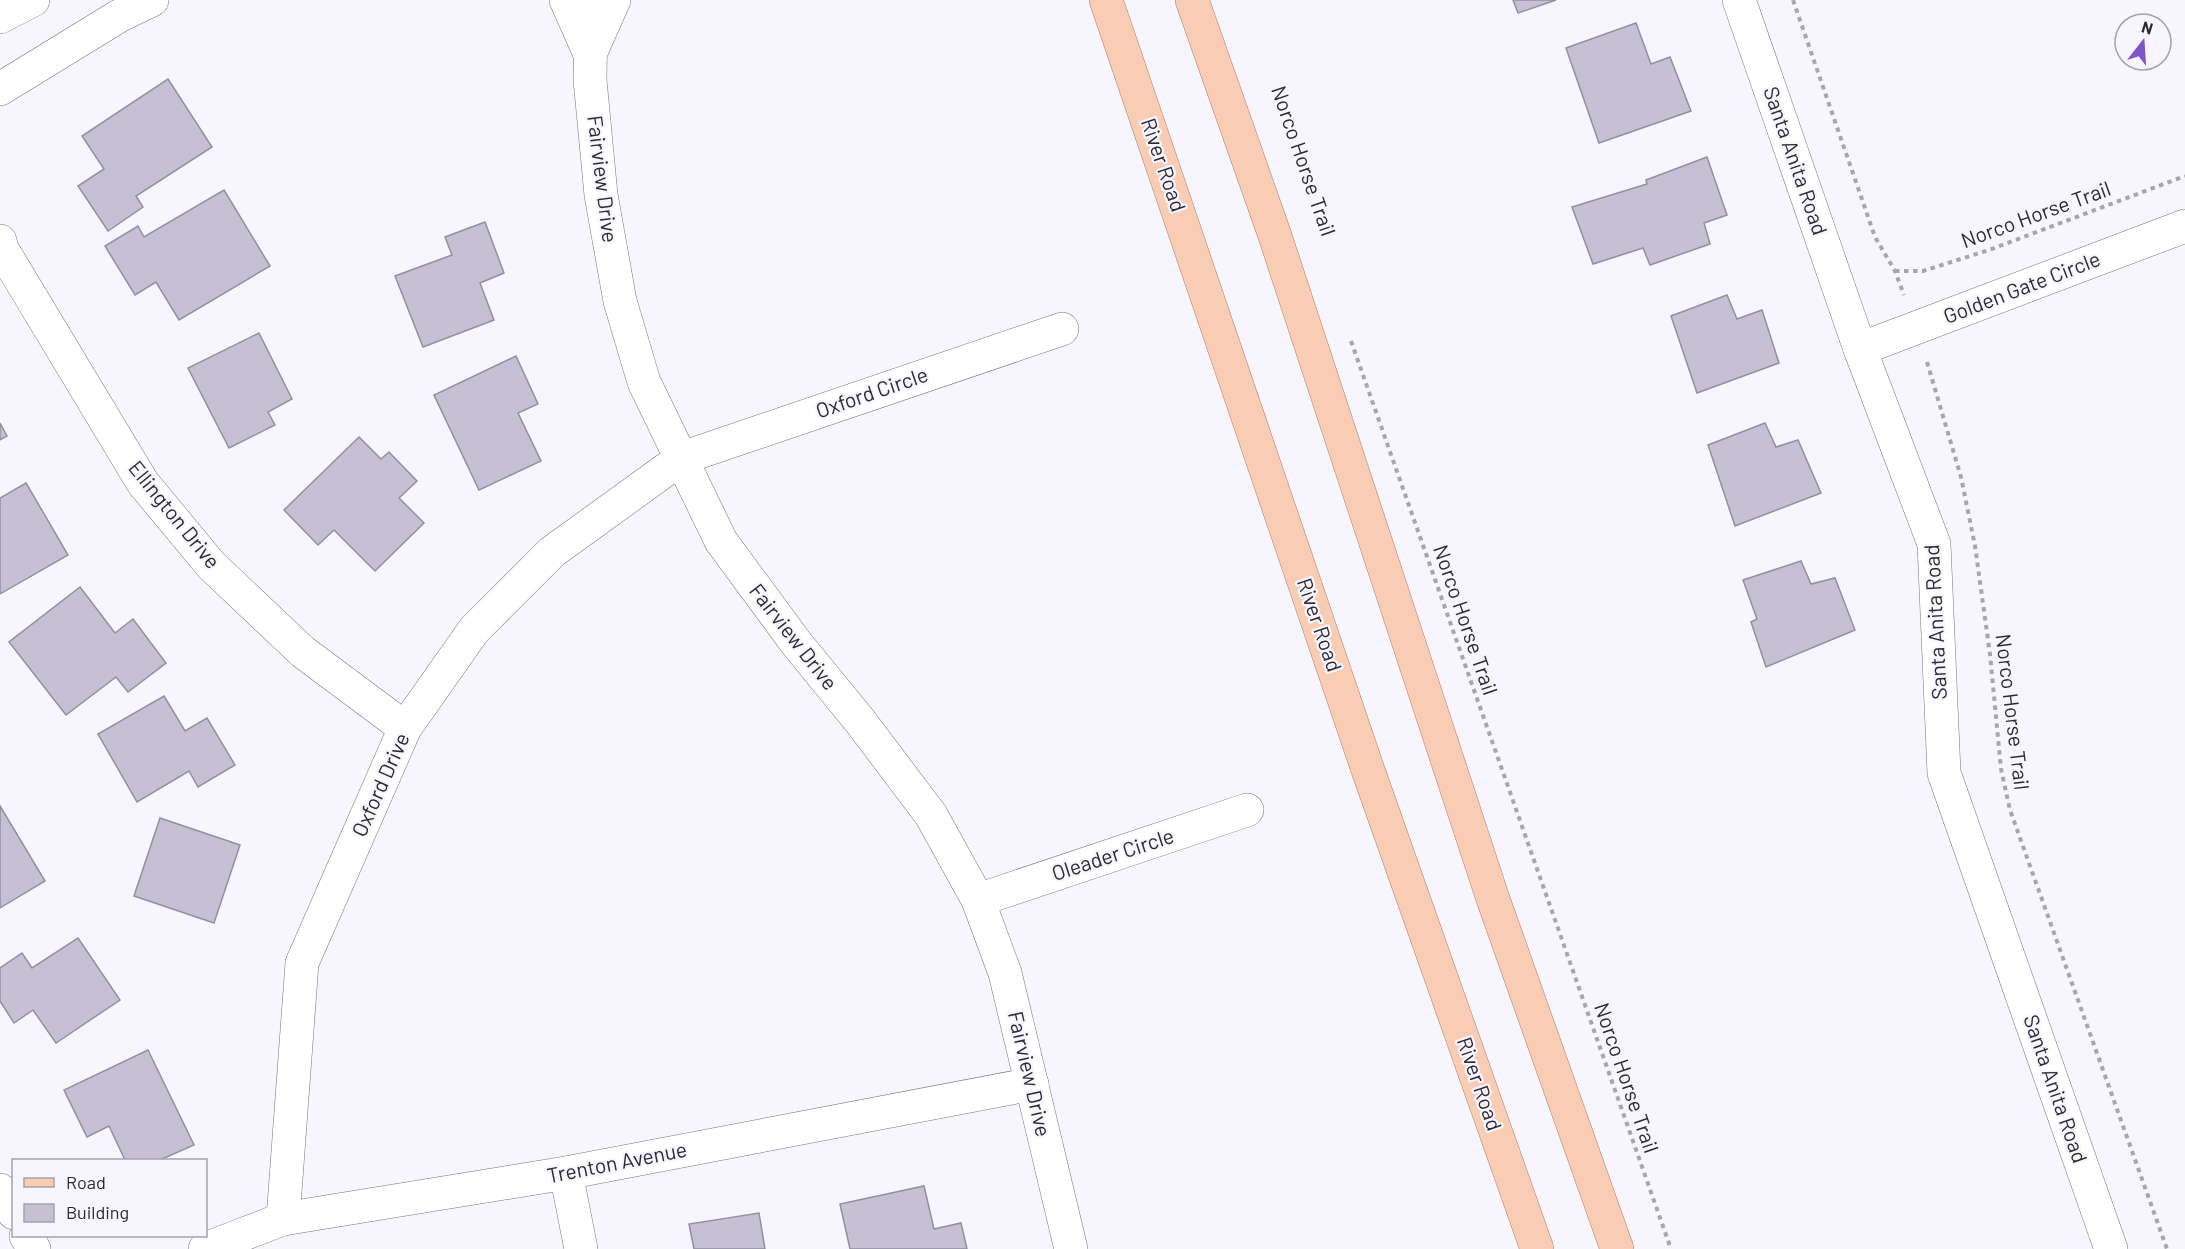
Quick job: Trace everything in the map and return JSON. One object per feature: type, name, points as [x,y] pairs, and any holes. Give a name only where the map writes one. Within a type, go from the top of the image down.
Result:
[{"type":"main road","name":"River Road","points":[[1107,0],[1369,773],[1537,1249]]},
{"type":"main road","points":[[1192,0],[1274,233],[1493,899],[1617,1249]]},
{"type":"street","points":[[0,17],[33,0]]},
{"type":"street","points":[[0,89],[119,16],[152,0]]},
{"type":"street","points":[[566,0],[590,54]]},
{"type":"street","name":"Fairview Drive","points":[[591,0],[590,80],[601,195],[620,301],[644,382],[721,541],[797,644],[860,721],[931,815],[978,900],[1005,972],[1071,1249]]},
{"type":"street","points":[[590,54],[614,0]]},
{"type":"street","name":"Santa Anita Road","points":[[1740,0],[1860,349],[1934,544],[1944,773],[2111,1249]]},
{"type":"street","name":"Golden Gate Circle","points":[[1860,349],[2185,226]]},
{"type":"street","name":"Ellington Drive","points":[[1,246],[143,483],[211,565],[303,652],[405,729]]},
{"type":"street","name":"Oxford Circle","points":[[682,458],[1062,329]]},
{"type":"street","name":"Oxford Drive","points":[[283,1219],[302,963],[405,729],[474,630],[552,552],[682,458]]},
{"type":"street","name":"Oleader Circle","points":[[978,900],[1248,810]]},
{"type":"street","name":"Trenton Avenue","points":[[205,1249],[283,1219],[566,1173],[1032,1084]]},
{"type":"street","points":[[566,1173],[581,1249]]},
{"type":"street","points":[[0,1190],[12,1210]]},
{"type":"path","name":"Norco Horse Trail","points":[[1793,0],[1875,237],[1895,271],[1917,328],[1961,477],[1975,546],[1990,654],[2001,769],[2010,810],[2167,1249]]},
{"type":"path","name":"Norco Horse Trail","points":[[1895,271],[1923,271],[1989,250],[2185,176]]},
{"type":"path","name":"Norco Horse Trail","points":[[1349,338],[1671,1249]]},
{"type":"building","points":[[1513,0],[1556,0],[1518,13]]},
{"type":"building","points":[[1636,23],[1651,64],[1670,57],[1691,111],[1599,143],[1566,48]]},
{"type":"building","points":[[168,79],[212,147],[136,196],[143,207],[108,231],[78,186],[104,169],[82,136]]},
{"type":"building","points":[[1707,157],[1727,215],[1704,223],[1710,244],[1650,265],[1643,248],[1593,264],[1572,207],[1647,184],[1646,180]]},
{"type":"building","points":[[224,190],[270,266],[179,320],[156,282],[135,295],[105,246],[138,226],[144,237]]},
{"type":"building","points":[[485,222],[504,273],[480,283],[494,320],[423,347],[395,276],[452,255],[445,237]]},
{"type":"building","points":[[1727,295],[1737,319],[1762,310],[1779,363],[1697,393],[1671,316]]},
{"type":"building","points":[[259,333],[292,399],[268,412],[275,425],[229,448],[188,368]]},
{"type":"building","points":[[516,356],[538,404],[518,413],[541,461],[479,490],[434,395]]},
{"type":"building","points":[[0,423],[7,436],[0,440]]},
{"type":"building","points":[[1765,423],[1776,447],[1798,440],[1821,493],[1735,526],[1708,445]]},
{"type":"building","points":[[359,437],[381,459],[389,452],[417,481],[399,498],[424,523],[375,571],[334,530],[318,545],[284,510]]},
{"type":"building","points":[[26,483],[68,555],[0,594],[0,498]]},
{"type":"building","points":[[1801,561],[1811,584],[1835,578],[1855,630],[1766,667],[1751,622],[1757,619],[1743,580]]},
{"type":"building","points":[[80,587],[115,633],[133,619],[166,663],[128,692],[116,677],[66,715],[9,642]]},
{"type":"building","points":[[164,696],[185,731],[207,718],[235,765],[198,787],[189,771],[137,802],[98,734]]},
{"type":"building","points":[[0,806],[45,881],[0,908]]},
{"type":"building","points":[[160,818],[240,845],[214,923],[134,896]]},
{"type":"building","points":[[78,938],[120,1000],[56,1043],[33,1010],[14,1023],[0,1001],[0,968],[22,953],[32,968]]},
{"type":"building","points":[[148,1050],[194,1145],[162,1159],[125,1159],[109,1126],[87,1137],[64,1090]]},
{"type":"building","points":[[924,1186],[934,1229],[961,1223],[967,1249],[850,1249],[840,1204]]},
{"type":"building","points":[[759,1213],[765,1249],[694,1249],[689,1224]]}]
